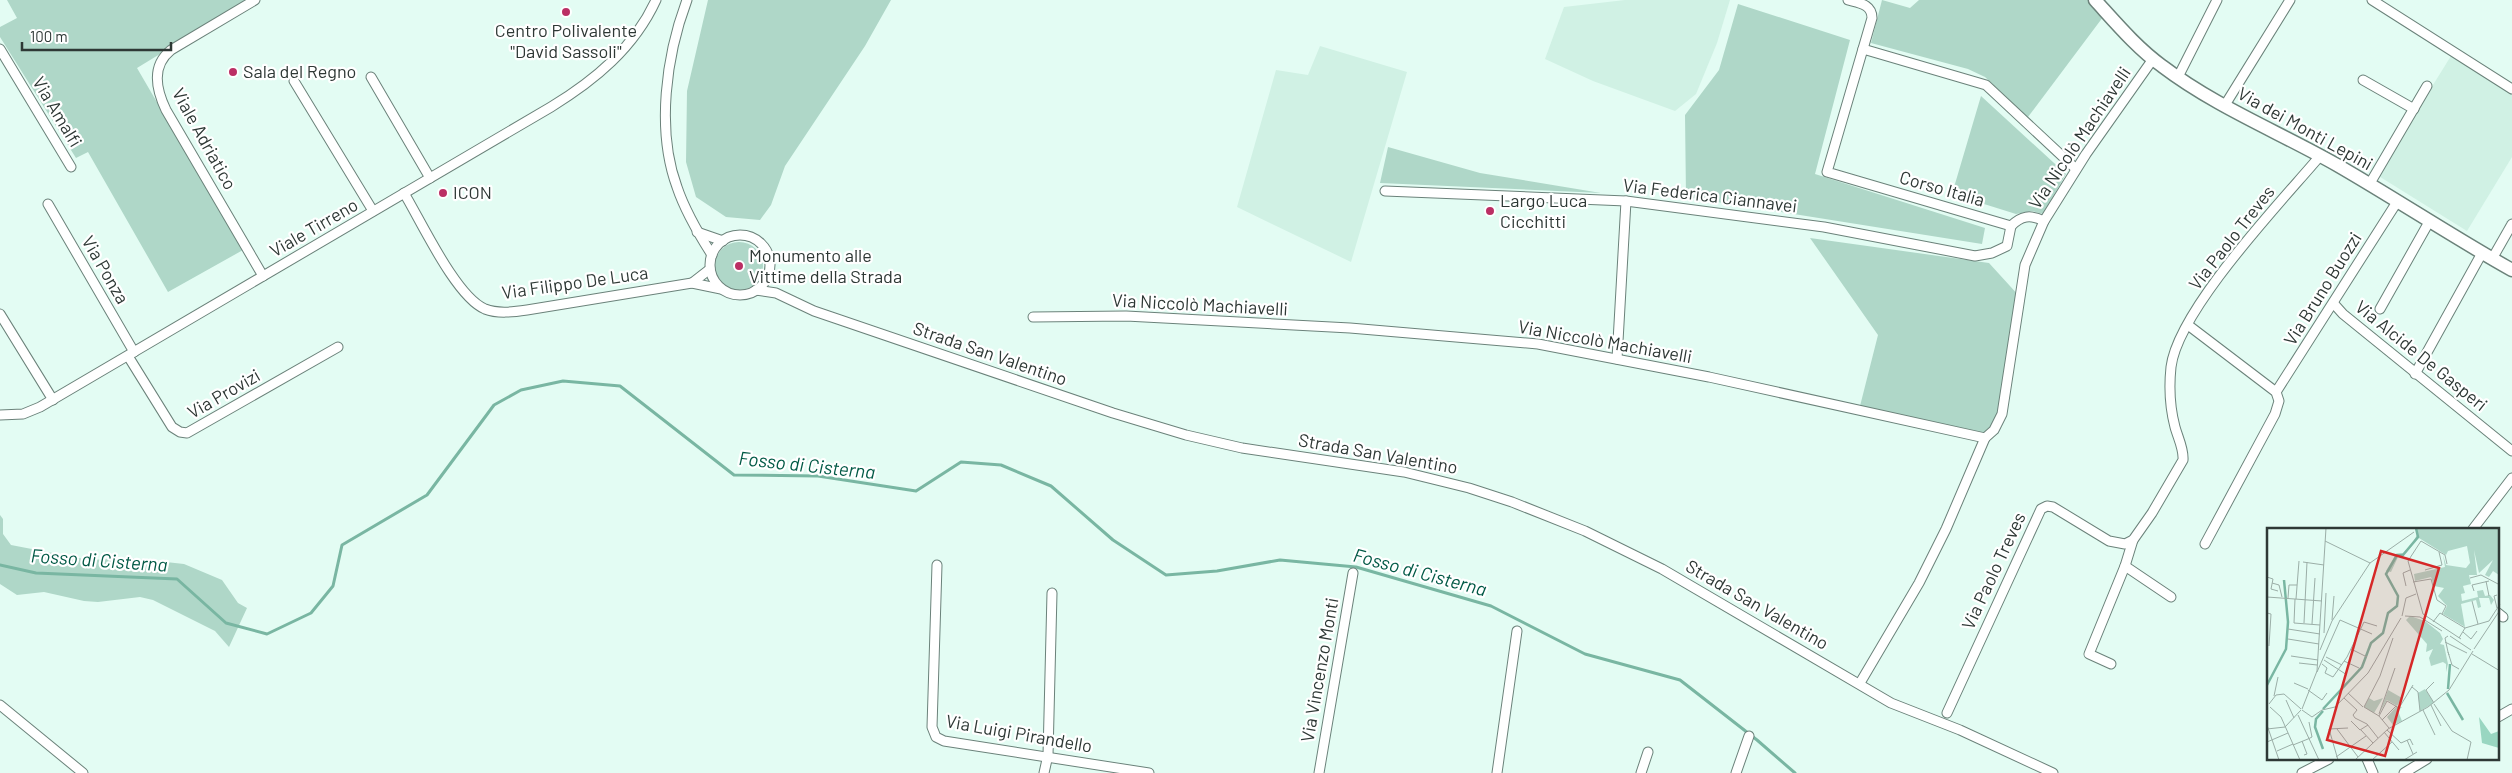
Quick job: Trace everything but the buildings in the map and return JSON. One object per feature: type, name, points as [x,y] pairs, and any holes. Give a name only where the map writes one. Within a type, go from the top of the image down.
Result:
[{"type":"street","name":"Viale Adriatico","points":[[255,0],[171,50],[160,60],[156,74],[159,92],[166,110],[263,276]]},
{"type":"street","name":"Viale Tirreno","points":[[0,415],[27,412],[53,400],[568,96],[607,67],[630,43],[656,0]]},
{"type":"street","points":[[686,0],[670,68],[666,134],[677,187],[697,232],[712,255]]},
{"type":"street","points":[[1848,0],[1867,6],[1872,14],[1863,49],[1986,85],[2076,168]]},
{"type":"street","name":"Via dei Monti Lepini","points":[[2095,0],[2153,59],[2178,77],[2225,105],[2320,156],[2487,256],[2511,266]]},
{"type":"street","points":[[2178,77],[2217,0]]},
{"type":"street","points":[[2225,105],[2290,0]]},
{"type":"street","points":[[2372,0],[2512,89]]},
{"type":"street","name":"Via Amalfi","points":[[0,49],[71,167]]},
{"type":"street","name":"Corso Italia","points":[[1863,49],[1827,172],[2011,226]]},
{"type":"street","name":"Via Nicolò Machiavelli","points":[[1984,438],[1997,427],[2003,410],[2025,265],[2044,221],[2076,168],[2153,59]]},
{"type":"street","points":[[371,77],[430,178]]},
{"type":"street","points":[[2363,80],[2414,109]]},
{"type":"street","points":[[294,81],[373,211]]},
{"type":"street","points":[[2369,185],[2427,86]]},
{"type":"street","name":"Via Paolo Treves","points":[[1947,713],[2041,509],[2047,506],[2053,507],[2113,543],[2122,544],[2133,540],[2184,460],[2173,417],[2170,381],[2175,352],[2188,325],[2218,279],[2320,156]]},
{"type":"street","name":"Via Federica Ciannavei","points":[[1385,191],[1626,201],[1824,227],[1975,256],[2007,246],[2011,226]]},
{"type":"street","name":"Via Filippo De Luca","points":[[404,193],[458,284],[472,301],[486,309],[508,312],[527,310],[692,282]]},
{"type":"street","points":[[1617,359],[1626,201]]},
{"type":"street","name":"Via Bruno Buozzi","points":[[2276,392],[2334,304],[2397,202]]},
{"type":"street","name":"Via Ponza","points":[[48,204],[131,354]]},
{"type":"street","points":[[2011,226],[2025,216],[2034,216],[2044,221]]},
{"type":"street","points":[[2380,309],[2429,222]]},
{"type":"street","points":[[2415,374],[2487,256],[2512,224]]},
{"type":"street","points":[[697,232],[723,240],[740,236],[758,242],[768,257],[768,276],[776,293]]},
{"type":"street","points":[[721,289],[715,282],[710,269],[712,255],[723,240]]},
{"type":"street","points":[[692,282],[710,269]]},
{"type":"street","points":[[692,282],[738,295],[756,290],[768,276]]},
{"type":"street","name":"Strada San Valentino","points":[[756,290],[776,293],[814,311],[1144,423],[1234,446],[1413,474],[1464,486],[1512,502],[1585,531],[1662,569],[1899,707],[1960,730],[2053,773]]},
{"type":"street","name":"Via Alcide De Gasperi","points":[[2334,304],[2342,314],[2512,451]]},
{"type":"street","points":[[0,314],[53,400]]},
{"type":"street","name":"Via Niccolò Machiavelli","points":[[1033,318],[1126,316],[1350,328],[1538,344],[1709,377],[1984,438]]},
{"type":"street","points":[[2188,325],[2276,392],[2278,401],[2275,414],[2205,544]]},
{"type":"street","name":"Via Provizi","points":[[131,354],[172,427],[185,433],[196,430],[338,347]]},
{"type":"street","points":[[1860,683],[1919,583],[1946,529],[1984,438]]},
{"type":"street","points":[[2474,528],[2512,478]]},
{"type":"street","points":[[2111,664],[2089,654],[2125,566],[2133,540]]},
{"type":"street","name":"Via Luigi Pirandello","points":[[937,565],[932,727],[934,735],[944,741],[1048,755],[1149,773]]},
{"type":"street","points":[[2125,566],[2171,597]]},
{"type":"street","name":"Via Vincenzo Monti","points":[[1319,773],[1353,573]]},
{"type":"street","points":[[1044,773],[1048,755],[1052,593]]},
{"type":"street","points":[[1497,773],[1517,631]]},
{"type":"street","points":[[0,705],[83,773]]},
{"type":"street","points":[[2500,716],[2512,708]]},
{"type":"street","points":[[1736,773],[1749,736]]},
{"type":"street","points":[[1641,773],[1648,752]]},
{"type":"street","points":[[2302,773],[2327,760]]},
{"type":"street","points":[[2367,760],[2373,773]]},
{"type":"street","points":[[2404,773],[2425,760]]},
{"type":"shaded area","points":[[7,0],[244,0],[245,2],[137,68],[243,250],[168,292],[88,152],[76,158],[0,37],[0,27],[17,18]]},
{"type":"shaded area","points":[[708,0],[891,0],[865,46],[785,166],[771,205],[760,220],[726,217],[696,197],[686,162],[687,91]]},
{"type":"shaded area","points":[[1625,0],[1730,0],[1717,43],[1696,94],[1675,111],[1593,81],[1545,59],[1564,7]]},
{"type":"shaded area","points":[[1882,0],[1910,8],[1919,0],[2088,0],[2103,17],[2028,117],[1985,77],[1968,69],[1871,43]]},
{"type":"shaded area","points":[[1738,4],[1850,40],[1815,174],[1985,228],[1982,244],[1686,197],[1685,115],[1719,70]]},
{"type":"shaded area","points":[[1320,46],[1407,72],[1351,262],[1237,207],[1276,70],[1308,75]]},
{"type":"shaded area","points":[[2451,56],[2512,94],[2512,157],[2467,231],[2377,175]]},
{"type":"shaded area","points":[[1981,96],[2066,174],[2043,214],[2032,211],[2016,214],[1952,194]]},
{"type":"shaded area","points":[[1388,147],[1480,173],[1601,193],[1380,183]]},
{"type":"shaded area","points":[[1810,238],[1989,263],[2020,297],[2004,402],[1985,438],[1859,410],[1878,335]]},
{"type":"shaded area","points":[[734,242],[744,242],[756,249],[763,261],[763,271],[756,283],[744,290],[734,290],[726,286],[719,279],[715,271],[715,261],[719,253],[726,246]]},
{"type":"shaded area","points":[[0,515],[3,519],[3,534],[11,545],[89,560],[130,558],[184,564],[222,580],[238,603],[247,608],[229,647],[215,631],[153,600],[140,597],[98,602],[84,601],[44,592],[17,595],[0,584]]},
{"type":"waterway","name":"Fosso di Cisterna","points":[[0,565],[36,573],[177,579],[226,623],[267,634],[311,613],[333,586],[342,545],[427,495],[494,405],[521,390],[563,381],[620,386],[734,475],[818,476],[916,491],[961,462],[1001,465],[1051,486],[1113,540],[1166,575],[1217,571],[1280,560],[1356,567],[1491,606],[1585,654],[1680,680],[1757,740],[1795,773]]},
{"type":"place","name":"Centro Polivalente \"David Sassoli\"","points":[[566,12]]},
{"type":"place","name":"Sala del Regno","points":[[233,72]]},
{"type":"place","name":"ICON","points":[[443,193]]},
{"type":"place","name":"Largo Luca Cicchitti","points":[[1490,211]]},
{"type":"place","name":"Monumento alle Vittime della Strada","points":[[739,266]]}]
